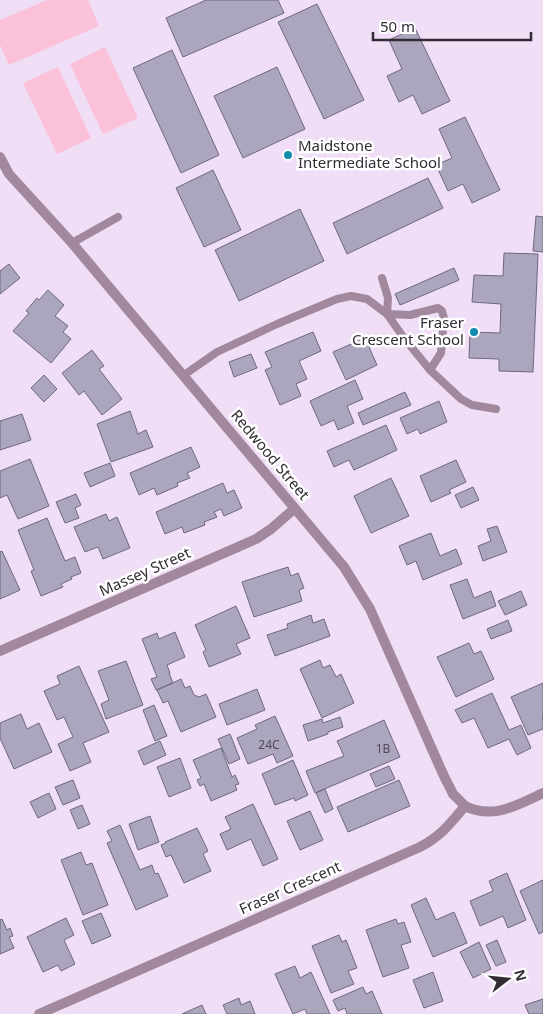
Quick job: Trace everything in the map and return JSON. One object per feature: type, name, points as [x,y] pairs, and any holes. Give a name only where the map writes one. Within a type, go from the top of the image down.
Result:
[{"type":"street","name":"Redwood Street","points":[[0,157],[9,174],[72,243],[344,567],[370,609],[453,794],[465,806]]},
{"type":"street","points":[[0,181],[9,174]]},
{"type":"street","name":"Massey Street","points":[[0,651],[256,539],[294,509]]},
{"type":"street","points":[[465,806],[485,813],[501,811],[543,793]]},
{"type":"street","name":"Fraser Crescent","points":[[40,1014],[420,847],[433,840],[444,830],[465,806]]},
{"type":"lane","points":[[72,243],[118,217]]},
{"type":"lane","points":[[382,278],[388,298],[387,314]]},
{"type":"lane","points":[[184,375],[217,352],[336,299],[351,296],[367,299],[387,314],[430,370],[461,400],[496,409]]},
{"type":"lane","points":[[387,314],[410,315],[438,308],[442,311],[444,318],[441,353],[430,370]]},
{"type":"shaded area","points":[[47,0],[88,0],[99,26],[9,65],[0,45],[0,20]]},
{"type":"shaded area","points":[[105,47],[138,118],[103,134],[70,64]]},
{"type":"shaded area","points":[[58,67],[91,138],[57,154],[23,83]]},
{"type":"building","points":[[206,0],[278,0],[284,13],[183,57],[166,18]]},
{"type":"building","points":[[317,4],[364,100],[324,119],[278,22]]},
{"type":"building","points":[[415,28],[450,101],[422,114],[413,95],[399,102],[387,76],[402,69],[389,40]]},
{"type":"building","points":[[172,50],[219,155],[181,173],[133,68]]},
{"type":"building","points":[[277,67],[305,129],[243,158],[214,96]]},
{"type":"building","points":[[465,117],[500,190],[472,203],[463,184],[448,191],[436,165],[452,158],[439,129]]},
{"type":"building","points":[[213,170],[241,230],[204,247],[176,188]]},
{"type":"building","points":[[428,178],[443,208],[347,254],[333,223]]},
{"type":"building","points":[[300,209],[324,261],[239,301],[215,250]]},
{"type":"building","points":[[536,216],[543,217],[543,252],[533,251]]},
{"type":"building","points":[[504,253],[538,254],[533,372],[499,371],[499,359],[469,358],[470,332],[500,333],[501,304],[472,302],[474,275],[503,276]]},
{"type":"building","points":[[9,264],[20,278],[0,294],[0,271]]},
{"type":"building","points":[[454,268],[459,280],[400,305],[395,294]]},
{"type":"building","points":[[48,290],[64,305],[55,316],[68,326],[63,332],[71,339],[51,363],[13,331],[29,313],[26,311],[37,298],[39,300]]},
{"type":"building","points":[[313,332],[321,351],[299,361],[307,379],[296,384],[301,396],[280,405],[265,370],[272,367],[265,352]]},
{"type":"building","points":[[365,338],[377,365],[346,380],[333,352]]},
{"type":"building","points":[[92,350],[104,366],[99,369],[122,399],[102,415],[84,391],[79,395],[62,373]]},
{"type":"building","points":[[251,354],[257,368],[234,377],[229,362]]},
{"type":"building","points":[[44,375],[57,389],[44,402],[31,388]]},
{"type":"building","points":[[355,380],[363,399],[347,406],[354,423],[338,430],[334,420],[321,426],[310,401]]},
{"type":"building","points":[[405,392],[411,405],[363,425],[358,413]]},
{"type":"building","points":[[439,401],[447,422],[420,434],[418,429],[407,434],[400,418]]},
{"type":"building","points":[[130,411],[138,434],[146,430],[153,447],[111,462],[97,424]]},
{"type":"building","points":[[22,414],[31,440],[0,450],[0,421]]},
{"type":"building","points":[[386,425],[397,450],[354,470],[349,460],[334,467],[327,451]]},
{"type":"building","points":[[191,447],[200,467],[187,473],[190,478],[177,483],[178,486],[157,495],[154,488],[139,495],[130,473]]},
{"type":"building","points":[[30,459],[49,506],[18,519],[7,495],[0,498],[0,471]]},
{"type":"building","points":[[456,460],[466,482],[449,490],[451,493],[431,502],[420,476]]},
{"type":"building","points":[[110,463],[115,476],[90,487],[84,473]]},
{"type":"building","points":[[391,478],[409,516],[371,533],[354,496]]},
{"type":"building","points":[[223,483],[227,493],[234,490],[242,508],[224,516],[221,509],[214,512],[217,517],[204,522],[205,525],[184,533],[182,527],[165,534],[156,512]]},
{"type":"building","points":[[473,487],[479,500],[461,508],[455,495]]},
{"type":"building","points":[[76,494],[81,505],[75,508],[79,518],[65,523],[56,502]]},
{"type":"building","points":[[106,514],[109,521],[117,517],[130,548],[103,559],[98,547],[85,552],[74,527]]},
{"type":"building","points":[[47,518],[65,561],[75,557],[81,573],[61,584],[63,587],[41,596],[31,571],[34,570],[18,530]]},
{"type":"building","points":[[497,526],[507,552],[483,561],[478,546],[491,541],[487,529]]},
{"type":"building","points":[[431,533],[440,556],[456,549],[462,564],[423,580],[416,561],[407,565],[399,546]]},
{"type":"building","points":[[2,551],[20,590],[0,599],[0,552]]},
{"type":"building","points":[[288,567],[291,576],[298,573],[304,588],[299,590],[302,601],[254,617],[242,582]]},
{"type":"building","points":[[467,579],[474,598],[491,591],[496,606],[463,619],[450,585]]},
{"type":"building","points":[[521,591],[527,605],[505,615],[498,601]]},
{"type":"building","points":[[236,606],[250,638],[236,644],[241,654],[209,667],[203,652],[206,650],[195,625]]},
{"type":"building","points":[[311,615],[313,623],[324,619],[330,636],[275,656],[267,635],[288,628],[287,624]]},
{"type":"building","points":[[508,620],[512,631],[491,639],[487,629]]},
{"type":"building","points":[[175,632],[185,657],[167,665],[173,683],[156,690],[151,679],[157,677],[142,639],[157,633],[159,639]]},
{"type":"building","points":[[469,643],[474,654],[481,651],[494,679],[456,697],[437,657]]},
{"type":"building","points":[[320,660],[323,668],[330,665],[336,677],[341,674],[354,703],[322,718],[300,669]]},
{"type":"building","points":[[126,661],[143,705],[106,719],[101,704],[109,700],[98,671]]},
{"type":"building","points":[[79,666],[109,732],[83,743],[91,762],[70,771],[58,744],[73,737],[64,717],[57,720],[44,691],[60,684],[57,676]]},
{"type":"building","points":[[181,679],[185,688],[190,686],[194,695],[199,697],[206,694],[216,717],[181,732],[168,701],[163,703],[157,690]]},
{"type":"building","points":[[543,683],[543,729],[528,735],[511,697]]},
{"type":"building","points":[[257,689],[265,710],[227,725],[219,704]]},
{"type":"building","points":[[492,693],[509,730],[521,725],[531,748],[517,755],[509,739],[488,748],[474,718],[462,723],[455,710]]},
{"type":"building","points":[[154,705],[167,736],[155,741],[143,710]]},
{"type":"building","points":[[21,714],[27,729],[39,723],[52,752],[14,769],[0,738],[0,723]]},
{"type":"building","points":[[275,716],[293,756],[277,763],[273,754],[248,764],[237,738],[257,729],[255,725]]},
{"type":"building","points":[[340,717],[343,727],[308,741],[303,725],[322,719],[323,723]]},
{"type":"building","points":[[384,720],[400,757],[315,793],[306,771],[344,756],[337,741]]},
{"type":"building","points":[[230,734],[240,759],[229,764],[218,739]]},
{"type":"building","points":[[160,741],[166,755],[144,765],[138,751]]},
{"type":"building","points":[[221,748],[232,777],[235,775],[239,784],[235,785],[237,790],[211,801],[204,784],[200,786],[197,780],[201,778],[193,760]]},
{"type":"building","points":[[180,758],[191,788],[169,797],[157,767]]},
{"type":"building","points":[[293,760],[308,795],[295,801],[294,798],[275,805],[262,774]]},
{"type":"building","points":[[389,766],[395,779],[376,787],[370,774]]},
{"type":"building","points":[[73,780],[80,798],[63,805],[55,787]]},
{"type":"building","points":[[399,780],[410,806],[348,832],[337,807]]},
{"type":"building","points":[[325,789],[333,809],[325,813],[316,793]]},
{"type":"building","points":[[49,793],[56,809],[38,818],[30,802]]},
{"type":"building","points":[[253,804],[278,859],[263,866],[251,839],[227,850],[220,834],[231,829],[225,817]]},
{"type":"building","points":[[82,805],[90,824],[78,829],[70,810]]},
{"type":"building","points":[[310,811],[323,840],[300,850],[287,821]]},
{"type":"building","points":[[150,816],[159,842],[138,850],[129,824]]},
{"type":"building","points":[[120,825],[140,870],[152,865],[155,874],[158,873],[168,896],[136,910],[107,843],[112,841],[107,831]]},
{"type":"building","points":[[197,828],[208,851],[203,854],[211,871],[184,883],[171,855],[166,857],[161,845]]},
{"type":"building","points":[[81,852],[86,865],[92,863],[108,905],[83,915],[61,860]]},
{"type":"building","points":[[507,873],[526,920],[508,928],[503,916],[480,926],[470,901],[493,891],[489,881]]},
{"type":"building","points":[[543,880],[543,932],[539,934],[520,891]]},
{"type":"building","points":[[426,898],[436,920],[454,912],[467,943],[433,957],[411,905]]},
{"type":"building","points":[[101,913],[111,936],[92,944],[82,921]]},
{"type":"building","points":[[66,918],[74,935],[64,940],[75,964],[61,971],[58,965],[43,972],[27,937]]},
{"type":"building","points":[[2,919],[7,930],[10,928],[13,936],[9,937],[14,948],[0,954],[0,920]]},
{"type":"building","points":[[396,919],[398,924],[404,922],[411,942],[401,945],[409,968],[383,977],[366,930]]},
{"type":"building","points":[[339,935],[342,942],[346,940],[357,968],[348,971],[354,984],[331,993],[312,946]]},
{"type":"building","points":[[497,940],[506,962],[496,966],[486,945]]},
{"type":"building","points":[[479,942],[491,969],[473,978],[460,952]]},
{"type":"building","points":[[295,966],[300,978],[311,972],[330,1014],[307,1014],[305,1009],[293,1014],[275,974]]},
{"type":"building","points":[[433,972],[443,1001],[424,1008],[413,980]]},
{"type":"building","points":[[363,987],[366,994],[372,991],[382,1014],[347,1014],[345,1008],[338,1011],[333,1000]]},
{"type":"building","points":[[239,998],[241,1005],[250,1001],[255,1014],[227,1014],[223,1005]]},
{"type":"building","points":[[543,999],[543,1014],[529,1014],[525,1005]]},
{"type":"building","points":[[202,1005],[206,1014],[182,1014]]},
{"type":"place","name":"Maidstone Intermediate School","points":[[288,155]]},
{"type":"place","name":"Fraser Crescent School","points":[[474,332]]}]
